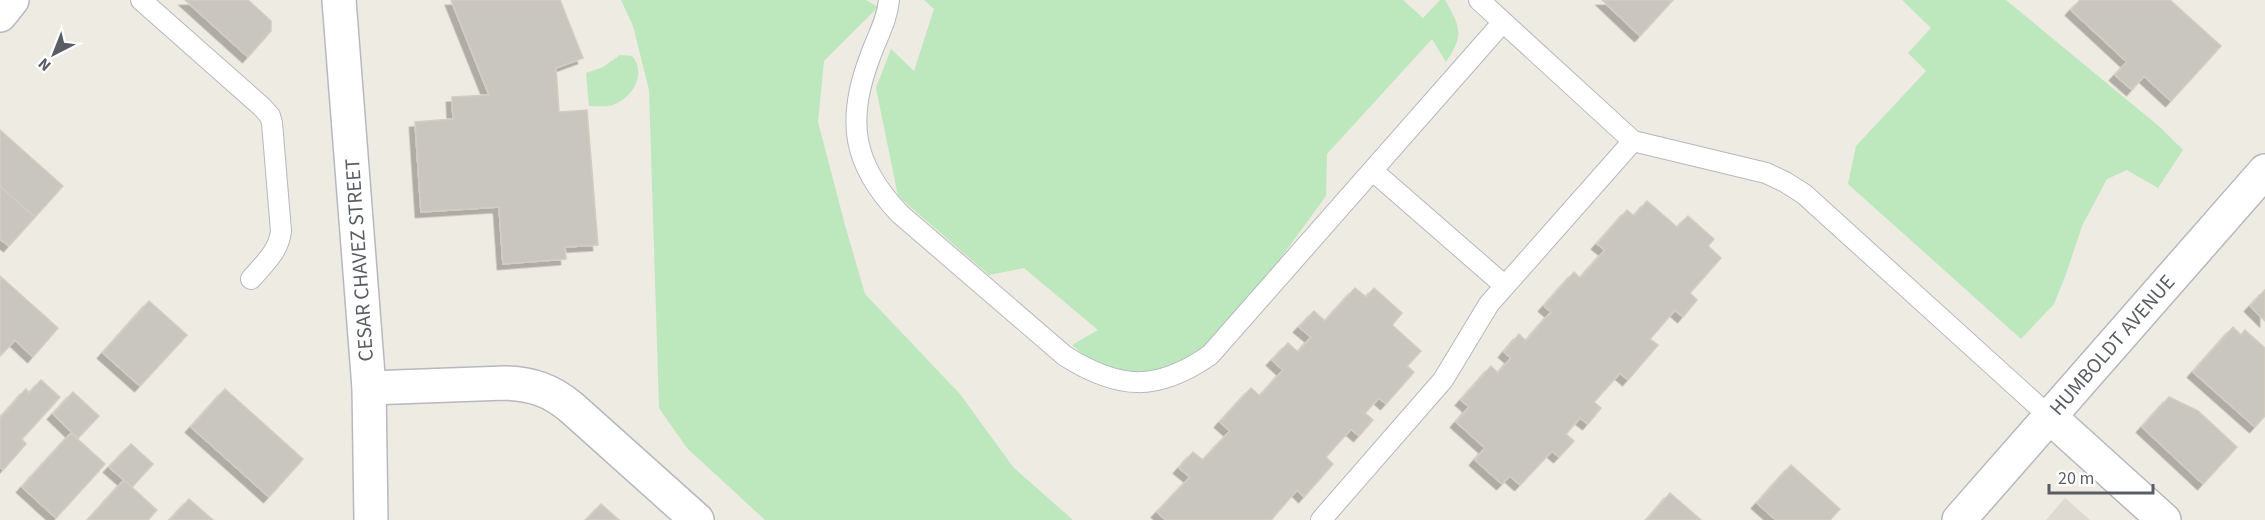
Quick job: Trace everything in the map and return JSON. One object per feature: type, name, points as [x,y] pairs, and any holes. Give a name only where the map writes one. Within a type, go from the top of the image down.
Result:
[{"type":"street","points":[[0,15],[12,0]]},
{"type":"street","name":"CESAR CHAVEZ STREET","points":[[339,0],[369,388],[369,518]]},
{"type":"street","name":"HUMBOLDT AVENUE","points":[[1959,520],[2265,171]]},
{"type":"street","points":[[369,388],[505,383],[527,384],[541,388],[558,396],[697,520]]},
{"type":"street","points":[[2049,417],[2164,520]]},
{"type":"lane","points":[[141,0],[262,106],[270,116],[280,242],[251,279]]},
{"type":"lane","points":[[889,0],[887,16],[859,85],[855,106],[855,129],[860,148],[869,172],[883,196],[900,214],[1065,356],[1089,370],[1114,380],[1140,383],[1161,380],[1188,371],[1210,355],[1503,22]]},
{"type":"lane","points":[[1479,0],[1633,141],[1766,173],[1796,189],[1815,203],[2049,417]]},
{"type":"lane","points":[[1321,520],[1443,380],[1455,364],[1483,314],[1505,286],[1633,141]]},
{"type":"lane","points":[[1372,171],[1505,286]]},
{"type":"shaded area","points":[[2065,498],[2090,520],[2046,520]]},
{"type":"green space","points":[[621,0],[866,0],[878,7],[824,61],[818,122],[865,294],[960,394],[1013,467],[1073,520],[765,520],[687,448],[659,408],[649,90],[633,26]]},
{"type":"green space","points":[[924,0],[1403,0],[1423,18],[1440,0],[1445,0],[1457,25],[1458,38],[1446,62],[1432,39],[1327,154],[1326,196],[1210,355],[1188,371],[1114,380],[1072,345],[1098,330],[1024,268],[989,275],[898,196],[876,88],[891,49],[914,71],[934,9]]},
{"type":"green space","points":[[1902,0],[2006,0],[2161,128],[2183,150],[2158,188],[2127,170],[2107,179],[2082,226],[2054,304],[2021,339],[1848,184],[1856,146],[1926,71],[1908,53],[1931,28]]},
{"type":"green space","points":[[620,55],[632,56],[636,63],[638,77],[632,91],[627,97],[613,105],[589,106],[586,73],[603,67]]},
{"type":"building","points":[[185,0],[248,0],[271,21],[271,31],[248,57]]},
{"type":"building","points":[[451,0],[560,0],[583,58],[556,68],[559,112],[587,110],[598,245],[565,247],[566,259],[503,264],[499,207],[421,212],[415,122],[453,119],[452,97],[489,95]]},
{"type":"building","points":[[1602,0],[1673,0],[1640,36]]},
{"type":"building","points":[[2080,0],[2170,0],[2221,46],[2171,101],[2144,76],[2132,90],[2115,75],[2127,62],[2071,10]]},
{"type":"building","points":[[0,130],[63,186],[35,217],[0,186]]},
{"type":"building","points":[[0,186],[35,217],[9,246],[0,239]]},
{"type":"building","points":[[1647,201],[1677,227],[1688,216],[1714,239],[1708,246],[1721,258],[1690,293],[1697,300],[1683,317],[1675,310],[1650,339],[1658,345],[1628,380],[1620,373],[1594,402],[1601,408],[1588,424],[1580,418],[1566,434],[1574,441],[1559,457],[1552,451],[1520,485],[1510,476],[1502,484],[1475,460],[1485,448],[1456,422],[1469,407],[1461,400],[1491,366],[1498,373],[1511,358],[1504,352],[1519,334],[1526,341],[1551,312],[1544,306],[1574,272],[1580,278],[1605,250],[1597,244],[1627,210],[1634,216]]},
{"type":"building","points":[[0,276],[58,328],[33,357],[15,340],[0,356]]},
{"type":"building","points":[[1355,288],[1366,297],[1374,288],[1402,313],[1392,325],[1421,351],[1407,366],[1414,372],[1386,404],[1379,398],[1365,413],[1373,420],[1359,436],[1351,429],[1326,457],[1333,464],[1304,497],[1297,490],[1271,520],[1166,520],[1157,512],[1190,477],[1179,468],[1193,452],[1203,460],[1230,431],[1220,422],[1251,388],[1260,396],[1283,370],[1272,360],[1288,343],[1298,352],[1311,337],[1299,327],[1314,311],[1325,321]]},
{"type":"building","points":[[2265,290],[2265,321],[2250,306]]},
{"type":"building","points":[[149,301],[187,335],[140,386],[103,353]]},
{"type":"building","points":[[2233,327],[2241,335],[2245,330],[2265,348],[2265,416],[2255,427],[2193,372]]},
{"type":"building","points":[[41,380],[60,397],[22,439],[26,444],[3,470],[0,467],[0,418],[26,389],[29,393]]},
{"type":"building","points":[[225,389],[303,459],[269,497],[191,427]]},
{"type":"building","points":[[73,392],[99,416],[78,438],[53,414]]},
{"type":"building","points":[[2169,397],[2198,411],[2237,447],[2203,484],[2142,427]]},
{"type":"building","points":[[71,433],[105,464],[56,518],[22,487]]},
{"type":"building","points":[[131,444],[153,464],[132,487],[109,467]]},
{"type":"building","points":[[1791,465],[1840,509],[1830,520],[1776,520],[1757,503]]},
{"type":"building","points":[[124,480],[157,510],[148,520],[88,520]]},
{"type":"building","points":[[1670,493],[1701,520],[1647,520]]},
{"type":"building","points":[[189,499],[213,520],[170,520]]},
{"type":"building","points":[[601,504],[619,520],[586,520]]}]
